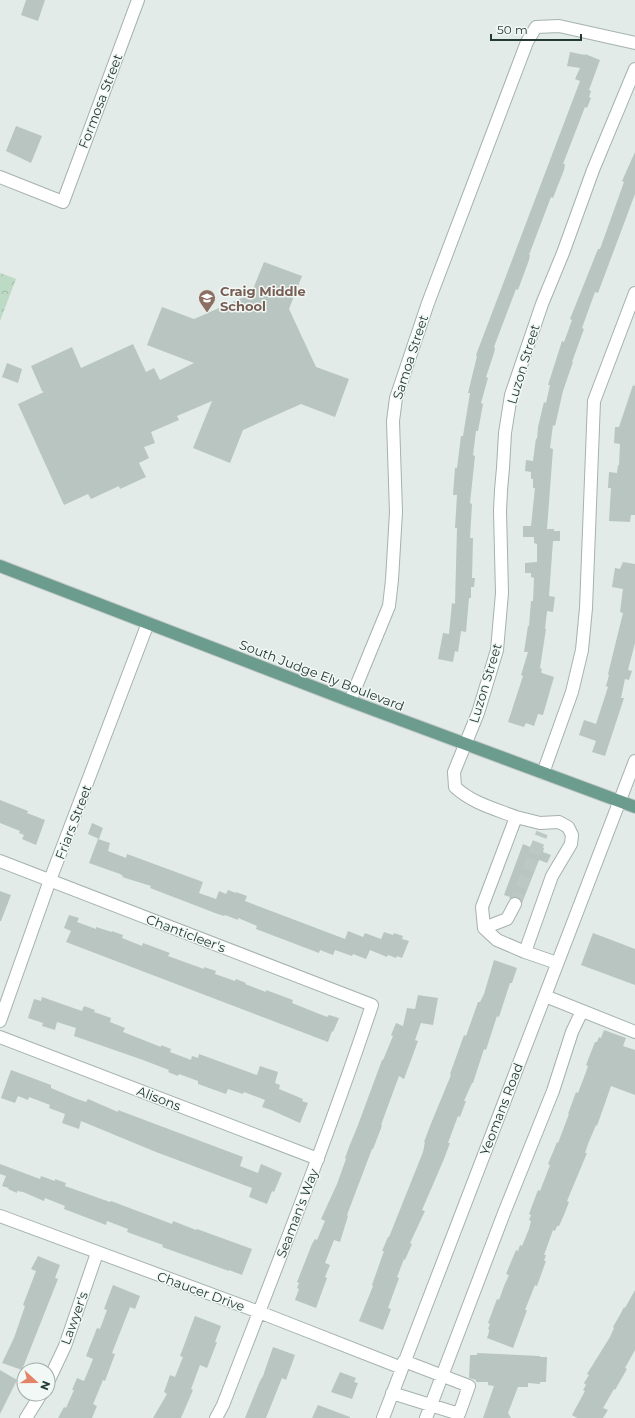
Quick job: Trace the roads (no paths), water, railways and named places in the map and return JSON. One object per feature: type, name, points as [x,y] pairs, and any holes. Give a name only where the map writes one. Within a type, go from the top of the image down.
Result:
[{"type":"main road","name":"South Judge Ely Boulevard","points":[[0,566],[350,701],[635,807]]},
{"type":"street","name":"Formosa Street","points":[[0,177],[63,202],[138,0]]},
{"type":"street","name":"Samoa Street","points":[[350,701],[389,606],[396,512],[393,421],[396,398],[428,303],[527,42],[536,27],[559,26],[635,43]]},
{"type":"street","name":"Luzon Street","points":[[516,817],[481,804],[462,793],[455,787],[454,772],[478,713],[497,650],[502,593],[500,511],[501,490],[504,468],[505,433],[511,395],[542,304],[563,253],[593,170],[635,69]]},
{"type":"street","points":[[543,773],[572,692],[582,650],[586,608],[594,401],[635,293]]},
{"type":"street","name":"Friars Street","points":[[0,1021],[50,880],[148,623]]},
{"type":"street","name":"Yeomans Road","points":[[383,1418],[635,761]]},
{"type":"street","points":[[525,952],[552,876],[571,844],[572,835],[568,827],[559,822],[540,822],[516,817],[482,907],[484,928],[497,940],[525,952],[557,963]]},
{"type":"street","points":[[542,833],[551,823]]},
{"type":"street","name":"Chanticleer's","points":[[0,861],[372,1005]]},
{"type":"street","points":[[484,928],[507,919],[515,904]]},
{"type":"street","points":[[545,996],[635,1032]]},
{"type":"street","name":"Seaman's Way","points":[[216,1418],[223,1405],[318,1159],[346,1083],[372,1005]]},
{"type":"street","points":[[426,1418],[553,1091],[572,1032],[582,1011]]},
{"type":"street","name":"Alisons","points":[[0,1037],[318,1159]]},
{"type":"street","name":"Chaucer Drive","points":[[0,1216],[259,1312],[469,1386],[459,1414],[431,1405]]},
{"type":"street","name":"Lawyer's","points":[[56,1365],[65,1346],[97,1253]]},
{"type":"street","points":[[392,1393],[431,1405]]},
{"type":"street","points":[[26,1418],[36,1402]]},
{"type":"tunnel","points":[[515,904],[542,833]]},
{"type":"place","name":"Craig Middle School","points":[[207,313]]}]
